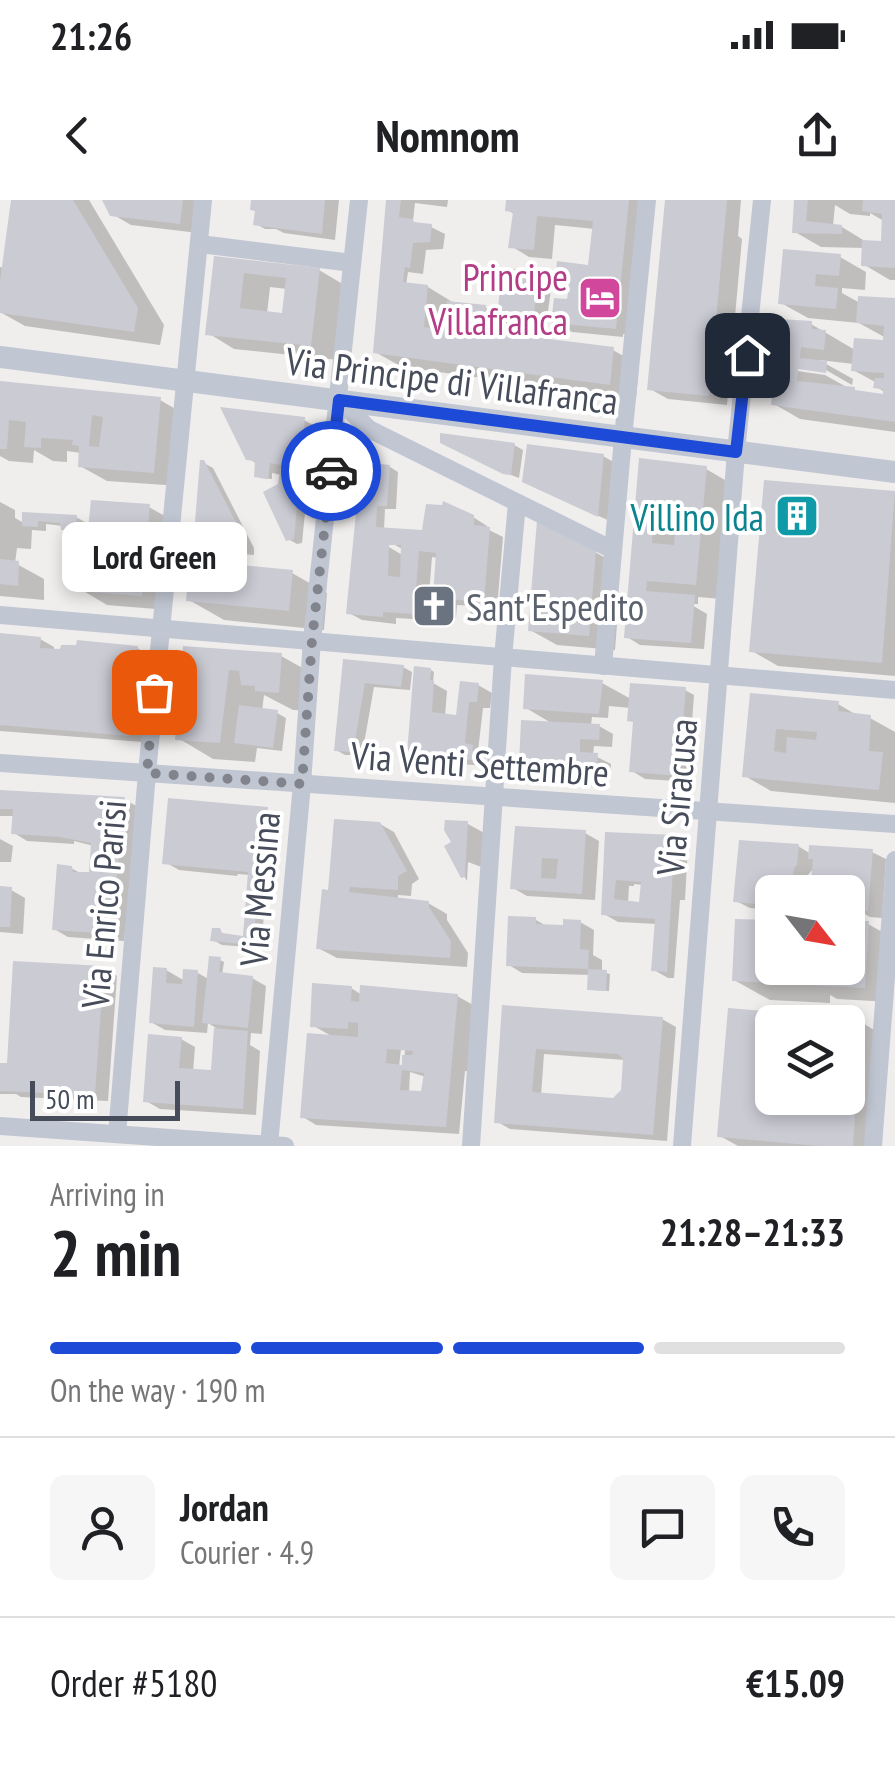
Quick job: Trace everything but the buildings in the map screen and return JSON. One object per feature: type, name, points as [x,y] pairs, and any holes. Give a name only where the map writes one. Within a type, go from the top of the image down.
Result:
[{"type":"street","name":"Via Enrico Parisi","points":[[117,1134],[160,627],[204,200]]},
{"type":"street","name":"Via Messina","points":[[268,1145],[312,640],[359,200]]},
{"type":"street","points":[[603,666],[647,200]]},
{"type":"street","name":"Via Siracusa","points":[[682,1146],[736,452],[762,200]]},
{"type":"street","points":[[200,244],[352,262]]},
{"type":"street","name":"Via Principe di Villafranca","points":[[0,357],[895,472]]},
{"type":"street","points":[[339,400],[369,429],[613,550]]},
{"type":"street","points":[[472,1146],[503,658],[517,503]]},
{"type":"street","points":[[0,615],[895,690]]},
{"type":"street","name":"Via Venti Settembre","points":[[0,763],[895,824]]},
{"type":"street","points":[[873,1146],[895,860]]},
{"type":"street","points":[[0,1126],[285,1146]]},
{"type":"way so far","points":[[154,692],[147,773],[302,784],[312,640],[331,471]]},
{"type":"place","name":"Principe Villafranca","points":[[600,298]]},
{"type":"place","name":"Villino Ida","points":[[797,516]]},
{"type":"place","name":"Sant'Espedito","points":[[434,606]]},
{"type":"place","name":"Lord Green","points":[[154,692]]},
{"type":"route","points":[[331,471],[339,400],[736,452],[747,355]]}]
